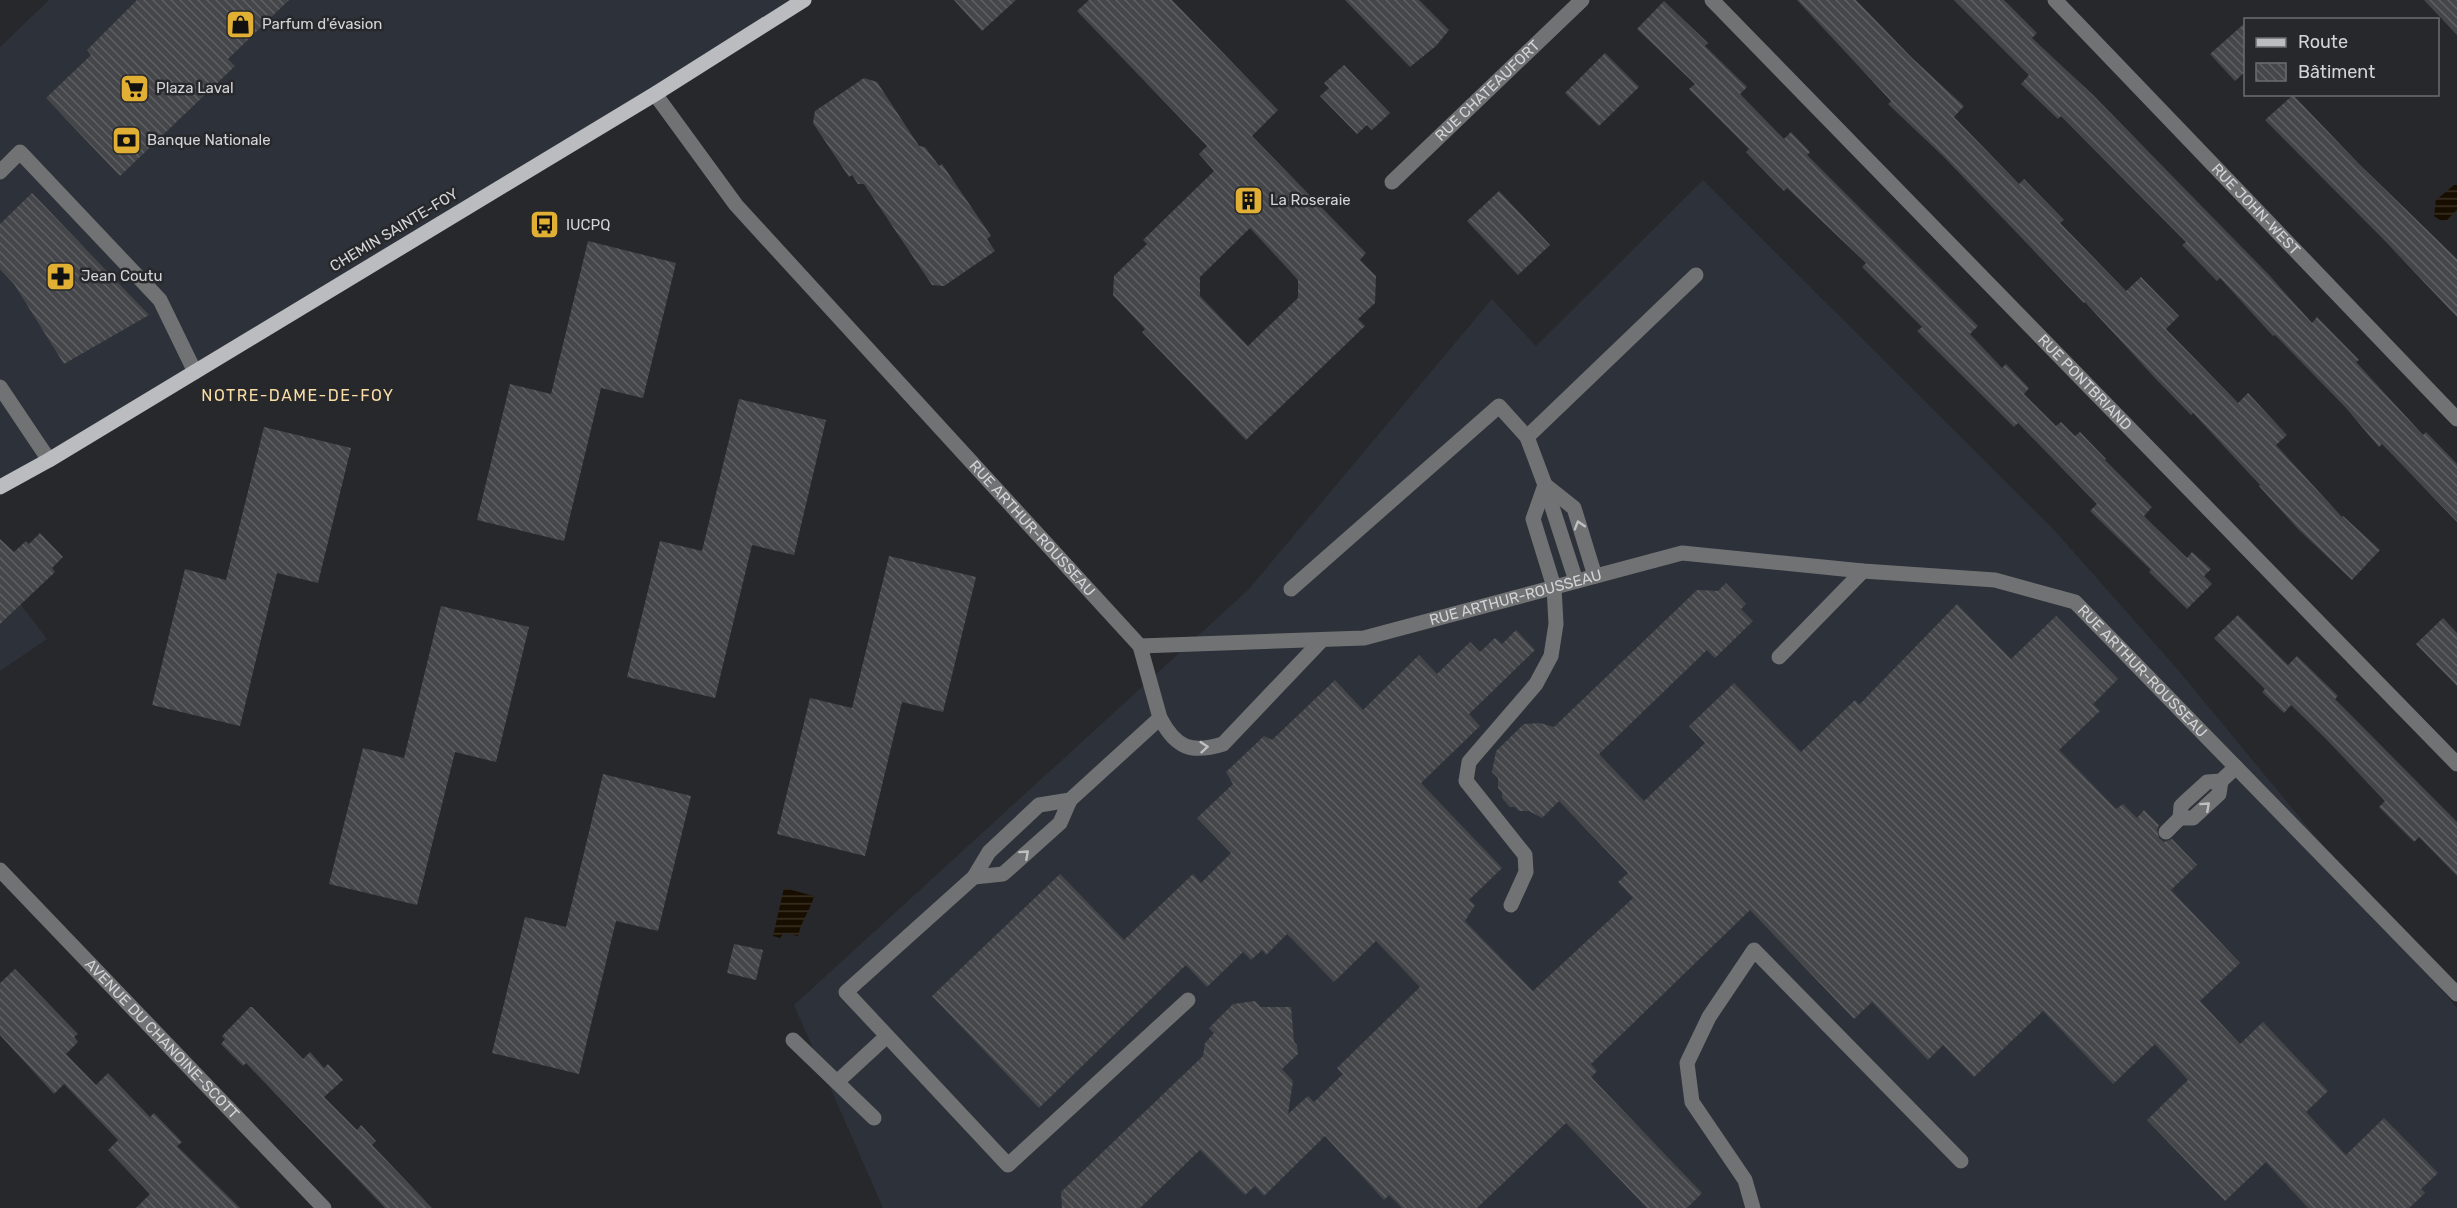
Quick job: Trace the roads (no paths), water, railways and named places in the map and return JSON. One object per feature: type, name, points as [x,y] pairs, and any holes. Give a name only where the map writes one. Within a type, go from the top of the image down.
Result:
[{"type":"main road","name":"CHEMIN SAINTE-FOY","points":[[0,487],[49,460],[655,94],[804,0]]},
{"type":"street","name":"RUE CHATEAUFORT","points":[[1392,182],[1582,0]]},
{"type":"street","name":"RUE PONTBRIAND","points":[[1712,0],[2457,764]]},
{"type":"street","name":"RUE JOHN-WEST","points":[[2055,0],[2457,419]]},
{"type":"street","name":"RUE ARTHUR-ROUSSEAU","points":[[655,94],[736,205],[1140,646],[1364,638],[1682,553],[1863,571],[1995,580],[2075,602],[2457,994]]},
{"type":"street","points":[[0,172],[20,152],[160,300],[195,372]]},
{"type":"street","points":[[1527,437],[1696,275]]},
{"type":"street","points":[[0,387],[49,460]]},
{"type":"street","points":[[1292,589],[1499,406],[1527,437],[1576,581]]},
{"type":"street","points":[[1545,485],[1574,508],[1595,576]]},
{"type":"street","points":[[1511,905],[1526,872],[1525,855],[1466,781],[1469,762],[1536,684],[1551,656],[1556,624],[1554,587],[1533,519],[1545,485]]},
{"type":"street","points":[[1779,657],[1863,571]]},
{"type":"street","points":[[1140,646],[1160,718],[1167,732],[1184,746],[1203,750],[1223,744],[1321,641]]},
{"type":"street","points":[[974,877],[1003,874],[1060,823],[1070,800],[1160,718]]},
{"type":"street","points":[[2166,832],[2180,818],[2181,806],[2207,782],[2221,781],[2236,767]]},
{"type":"street","points":[[1070,800],[1039,805],[989,852],[974,877],[846,992],[1008,1165],[1188,1000]]},
{"type":"street","name":"AVENUE DU CHANOINE-SCOTT","points":[[0,870],[324,1208]]},
{"type":"street","points":[[1753,1208],[1744,1180],[1692,1102],[1687,1063],[1709,1017],[1754,950],[1961,1161]]},
{"type":"street","points":[[837,1082],[887,1035]]},
{"type":"street","points":[[793,1040],[874,1118]]},
{"type":"place","name":"Parfum d'évasion","points":[[241,24]]},
{"type":"place","name":"Plaza Laval","points":[[135,88]]},
{"type":"place","name":"Banque Nationale","points":[[126,140]]},
{"type":"place","name":"La Roseraie","points":[[1249,200]]},
{"type":"place","name":"IUCPQ","points":[[545,225]]},
{"type":"place","name":"Jean Coutu","points":[[60,276]]},
{"type":"district","name":"NOTRE-DAME-DE-FOY","points":[[298,395]]}]
